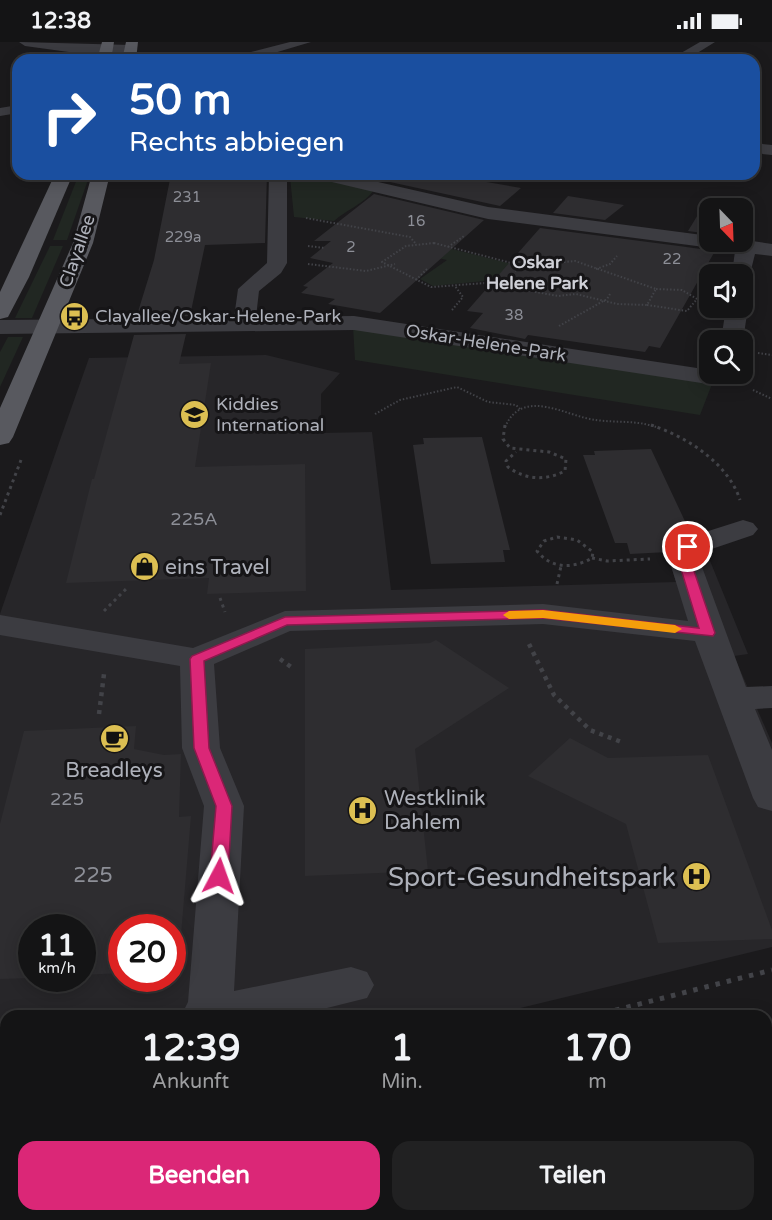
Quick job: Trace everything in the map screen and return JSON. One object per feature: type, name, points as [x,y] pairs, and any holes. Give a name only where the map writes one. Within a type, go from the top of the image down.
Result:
[{"type":"main road","name":"Clayallee","points":[[0,312],[19,277],[61,180]]},
{"type":"main road","name":"Clayallee","points":[[0,436],[83,243],[99,180]]},
{"type":"street","points":[[25,42],[76,49],[131,50]]},
{"type":"street","points":[[259,54],[305,42]]},
{"type":"street","points":[[687,54],[709,42]]},
{"type":"street","points":[[244,323],[249,289],[277,263],[278,180]]},
{"type":"street","points":[[347,180],[488,213],[699,240]]},
{"type":"street","points":[[753,247],[772,250]]},
{"type":"street","name":"Oskar-Helene-Park","points":[[48,326],[354,323],[699,376]]},
{"type":"street","points":[[0,327],[48,326]]},
{"type":"street","points":[[729,534],[688,547],[683,556],[708,633],[772,798]]},
{"type":"street","points":[[0,625],[197,659],[285,621],[543,614],[708,633]]},
{"type":"street","points":[[197,659],[201,748],[224,806],[207,1010]]},
{"type":"street","points":[[733,699],[772,697]]},
{"type":"street","points":[[231,1010],[351,985]]},
{"type":"path","points":[[276,218],[312,218],[410,237],[417,245]]},
{"type":"path","points":[[434,243],[523,266],[575,261],[656,289],[682,290],[698,299],[687,311],[647,304],[616,304],[576,294],[558,296],[486,283],[430,287],[382,262],[406,246],[417,245],[434,243]]},
{"type":"path","points":[[274,268],[308,264],[366,271],[395,264]]},
{"type":"path","points":[[515,271],[523,266]]},
{"type":"path","points":[[416,280],[427,269]]},
{"type":"path","points":[[647,304],[656,289]]},
{"type":"path","points":[[532,350],[546,334],[602,300],[608,299],[610,294]]},
{"type":"path","points":[[375,414],[400,400],[457,387],[478,399],[516,405],[520,409]]},
{"type":"path","points":[[516,452],[506,461],[508,467],[524,476],[548,478],[565,471],[567,465],[566,459],[549,451],[516,452],[507,447],[502,439],[504,426],[510,415],[520,409],[542,405],[561,408],[587,419],[648,424],[681,438],[708,457],[739,492],[740,500],[711,531],[729,534]]},
{"type":"path","points":[[592,558],[593,552],[589,545],[569,537],[546,540],[539,545],[537,551],[541,558],[549,563],[574,567],[592,558],[607,561],[683,556]]},
{"type":"path","points":[[526,637],[554,695],[590,730],[624,743]]},
{"type":"path","points":[[99,714],[108,642]]},
{"type":"path","points":[[616,1010],[772,970]]},
{"type":"shaded area","points":[[77,180],[88,180],[67,240],[53,240]]},
{"type":"shaded area","points":[[290,180],[328,180],[373,191],[366,199],[334,221],[294,217]]},
{"type":"shaded area","points":[[432,244],[516,265],[555,294],[485,281],[433,286],[420,279],[447,260],[434,257]]},
{"type":"shaded area","points":[[50,246],[63,246],[32,318],[15,318]]},
{"type":"shaded area","points":[[353,327],[699,382],[699,384],[712,384],[700,415],[355,360]]},
{"type":"shaded area","points":[[8,337],[23,337],[0,387],[0,352]]},
{"type":"shaded area","points":[[266,355],[340,373],[321,394],[321,433],[372,432],[391,590],[676,582],[670,563],[706,551],[748,654],[734,656],[772,743],[772,947],[513,1010],[0,1010],[0,614],[89,358]]},
{"type":"building","points":[[170,180],[267,180],[265,243],[205,245],[190,316],[139,317],[137,315],[154,260]]},
{"type":"building","points":[[392,180],[475,180],[521,188],[500,206],[390,182]]},
{"type":"building","points":[[374,194],[484,220],[380,313],[328,304],[335,299],[301,293],[308,287],[303,286],[333,263],[310,258],[331,241],[314,241]]},
{"type":"building","points":[[568,196],[624,205],[605,220],[553,213]]},
{"type":"building","points":[[699,213],[699,232],[688,231]]},
{"type":"building","points":[[540,228],[699,249],[699,252],[714,252],[708,264],[699,264],[699,279],[660,348],[649,346],[645,352],[528,335],[525,339],[470,328],[483,313],[467,311]]},
{"type":"building","points":[[186,334],[179,364],[211,363],[195,467],[305,464],[306,591],[207,594],[209,578],[66,583],[92,479],[94,479],[134,335]]},
{"type":"building","points":[[482,437],[510,550],[503,550],[505,562],[431,564],[413,445],[424,444],[423,438]]},
{"type":"building","points":[[651,449],[691,534],[669,539],[672,545],[668,552],[630,554],[627,543],[615,543],[583,455],[595,455],[594,451]]},
{"type":"building","name":"Westklinik Dahlem","points":[[436,640],[509,688],[415,749],[428,871],[305,876],[305,649],[430,643]]},
{"type":"building","points":[[136,726],[134,749],[164,755],[181,754],[179,817],[191,816],[183,914],[108,914],[108,974],[96,974],[96,914],[18,914],[18,978],[0,979],[0,824],[24,731]]},
{"type":"building","name":"Sport-Gesundheitspark","points":[[570,738],[608,758],[708,755],[772,930],[772,939],[658,943],[626,824],[528,776]]},
{"type":"slow traffic","points":[[509,615],[543,614],[675,629]]},
{"type":"place","name":"Clayallee/Oskar-Helene-Park","points":[[74,316]]},
{"type":"place","name":"Kiddies International","points":[[195,414]]},
{"type":"place","name":"eins Travel","points":[[144,567]]},
{"type":"place","name":"Breadleys","points":[[114,739]]},
{"type":"place","name":"Westklinik Dahlem","points":[[363,810]]},
{"type":"place","name":"Sport-Gesundheitspark","points":[[697,877]]},
{"type":"district","name":"Oskar Helene Park","points":[[537,272]]},
{"type":"route","points":[[219,876],[224,806],[201,748],[197,659],[285,621],[543,614],[708,633],[683,556],[688,547]]}]
